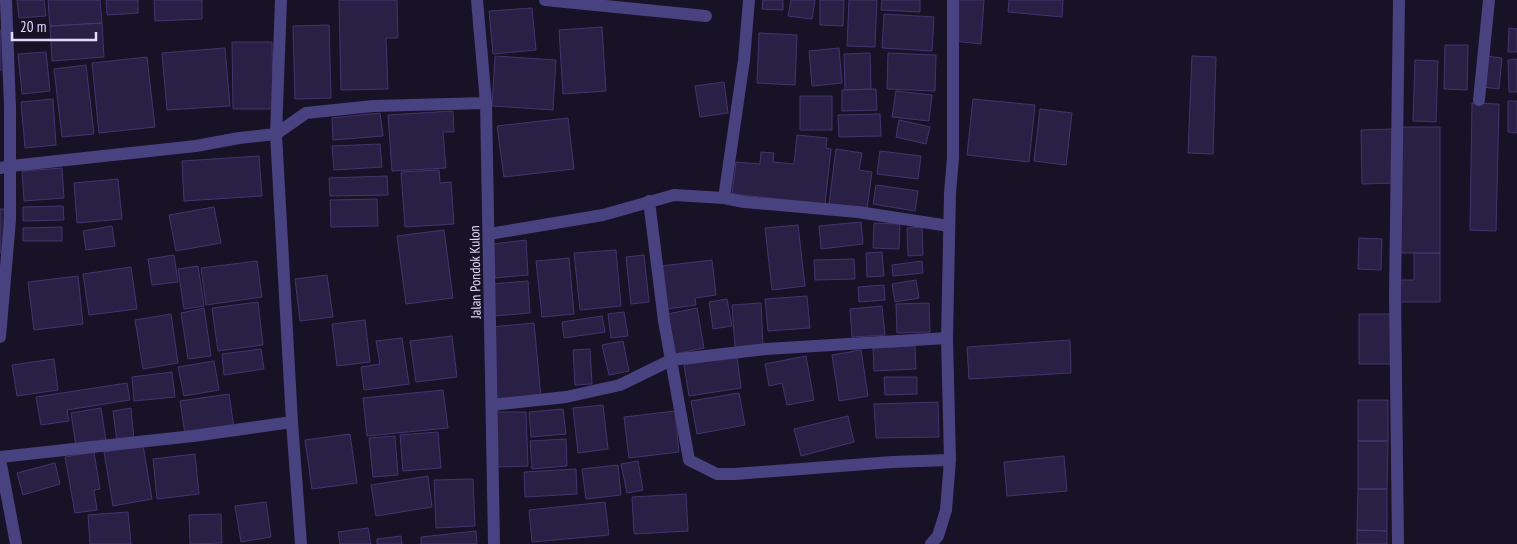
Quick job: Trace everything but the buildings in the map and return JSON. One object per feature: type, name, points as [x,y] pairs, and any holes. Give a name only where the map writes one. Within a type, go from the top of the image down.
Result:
[{"type":"street","points":[[0,336],[9,247],[6,167],[10,106],[6,0]]},
{"type":"street","points":[[281,0],[276,134],[292,422],[301,544]]},
{"type":"street","name":"Jalan Pondok Kulon","points":[[477,0],[486,103],[494,544]]},
{"type":"street","points":[[544,0],[706,16]]},
{"type":"street","points":[[724,198],[744,60],[749,0]]},
{"type":"street","points":[[930,544],[938,536],[946,510],[950,460],[947,338],[949,226],[953,158],[953,0]]},
{"type":"street","points":[[1398,544],[1395,294],[1399,0]]},
{"type":"street","points":[[1479,100],[1489,0]]},
{"type":"street","points":[[6,167],[196,146],[239,138],[276,134],[306,113],[373,106],[486,103]]},
{"type":"street","points":[[489,234],[603,215],[674,195],[724,198],[744,202],[858,212],[949,226]]},
{"type":"street","points":[[649,201],[664,322],[689,460],[717,474],[950,460]]},
{"type":"street","points":[[492,405],[566,397],[620,385],[672,360],[766,349],[947,338]]},
{"type":"street","points":[[16,544],[0,458],[193,436],[292,422]]}]
